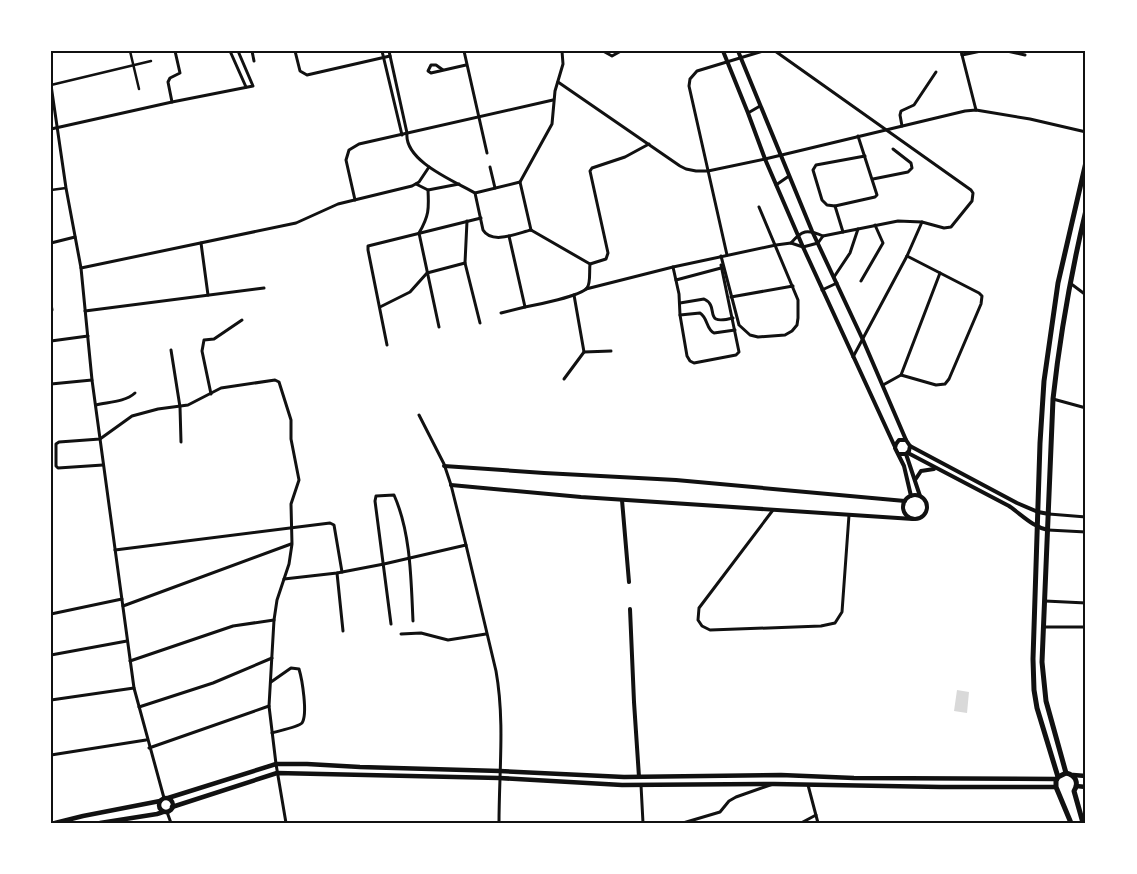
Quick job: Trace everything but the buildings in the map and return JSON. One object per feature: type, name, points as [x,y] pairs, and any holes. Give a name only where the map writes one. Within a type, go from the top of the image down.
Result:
[{"type":"main road","points":[[1084,823],[1058,778],[1042,727],[1034,690],[1033,659],[1040,443],[1044,381],[1052,313],[1086,162]]},
{"type":"main road","points":[[1066,773],[1053,731],[1045,693],[1042,662],[1054,400],[1060,340],[1069,282],[1086,210]]},
{"type":"main road","points":[[55,823],[164,799],[276,764],[639,777],[781,775],[873,778],[1058,778],[1066,773],[1086,776]]},
{"type":"main road","points":[[100,823],[165,812],[172,807],[277,773],[499,778],[641,785],[774,784],[1066,790],[1086,787]]},
{"type":"main road","points":[[1066,790],[1076,779],[1073,775]]},
{"type":"main road","points":[[1066,790],[1071,823]]},
{"type":"main road","points":[[164,799],[172,802],[172,807]]},
{"type":"main road","points":[[164,799],[159,807],[165,812]]},
{"type":"street","points":[[130,51],[139,89]]},
{"type":"street","points":[[172,102],[168,82],[170,78],[178,75],[180,72],[175,51]]},
{"type":"street","points":[[230,51],[246,87]]},
{"type":"street","points":[[51,129],[253,86],[238,51]]},
{"type":"street","points":[[252,51],[254,61]]},
{"type":"street","points":[[295,51],[300,71],[307,75],[390,56]]},
{"type":"street","points":[[382,51],[402,134],[407,138]]},
{"type":"street","points":[[388,51],[407,138],[413,154],[429,167],[475,193],[520,182]]},
{"type":"street","points":[[464,51],[487,153]]},
{"type":"street","points":[[531,230],[520,182],[550,129],[553,118],[553,100],[562,71],[562,51]]},
{"type":"street","points":[[603,51],[612,56],[622,51]]},
{"type":"street","points":[[723,51],[765,160],[803,248],[899,454],[911,496]]},
{"type":"street","points":[[738,51],[779,155],[812,231],[910,446],[1017,503],[1038,512],[1086,517]]},
{"type":"street","points":[[727,255],[689,86],[690,79],[697,71],[763,51]]},
{"type":"street","points":[[775,51],[973,193],[972,200],[951,227],[944,228],[922,222],[907,221],[875,225],[823,236],[812,231],[798,234],[791,243]]},
{"type":"street","points":[[976,110],[961,53],[981,51]]},
{"type":"street","points":[[1007,51],[1025,55]]},
{"type":"street","points":[[152,61],[51,85],[66,188],[81,268],[95,406],[123,606],[126,641],[146,740],[164,799]]},
{"type":"street","points":[[442,70],[466,65]]},
{"type":"street","points":[[902,126],[901,112],[914,105],[936,72]]},
{"type":"street","points":[[558,82],[686,169],[696,171],[708,171],[765,160],[779,155],[965,111],[976,110],[1030,119],[1086,132]]},
{"type":"street","points":[[355,200],[346,160],[349,150],[359,144],[553,100]]},
{"type":"street","points":[[748,113],[760,106]]},
{"type":"street","points":[[858,136],[865,156],[873,179],[876,196],[835,206],[826,205],[822,200],[813,170],[816,165],[865,156]]},
{"type":"street","points":[[475,193],[483,230],[487,235],[493,237],[509,236],[531,230],[590,264],[606,259],[608,253],[590,171],[592,168],[625,158],[649,144]]},
{"type":"street","points":[[873,179],[908,172],[912,168],[911,163],[893,149]]},
{"type":"street","points":[[81,268],[296,223],[338,204],[416,184],[429,167]]},
{"type":"street","points":[[490,167],[495,188]]},
{"type":"street","points":[[776,185],[789,176]]},
{"type":"street","points":[[416,184],[428,190],[460,184]]},
{"type":"street","points":[[51,190],[66,188]]},
{"type":"street","points":[[428,190],[429,206],[427,219],[419,233],[440,328]]},
{"type":"street","points":[[835,206],[843,232]]},
{"type":"street","points":[[720,257],[739,326],[750,335],[758,337],[784,335],[792,331],[797,325],[799,308],[793,286],[759,207]]},
{"type":"street","points":[[387,345],[368,246],[481,218]]},
{"type":"street","points":[[467,221],[465,263],[480,323]]},
{"type":"street","points":[[853,358],[907,256],[922,222]]},
{"type":"street","points":[[861,281],[883,244],[875,225]]},
{"type":"street","points":[[834,277],[850,252],[858,229]]},
{"type":"street","points":[[509,236],[525,307]]},
{"type":"street","points":[[502,313],[574,295],[586,289],[727,255],[791,243],[803,248],[818,243],[823,236]]},
{"type":"street","points":[[51,243],[75,237]]},
{"type":"street","points":[[202,243],[208,295]]},
{"type":"street","points":[[901,374],[936,385],[945,384],[949,379],[982,304],[982,296],[979,293],[907,256]]},
{"type":"street","points":[[673,267],[688,360],[692,363],[737,354],[739,350],[720,257]]},
{"type":"street","points":[[380,307],[410,292],[427,272],[465,263]]},
{"type":"street","points":[[586,289],[589,284],[590,264]]},
{"type":"street","points":[[676,280],[721,268]]},
{"type":"street","points":[[883,385],[901,374],[940,273]]},
{"type":"street","points":[[1069,282],[1086,296]]},
{"type":"street","points":[[822,290],[836,283]]},
{"type":"street","points":[[731,297],[793,286]]},
{"type":"street","points":[[86,311],[264,288]]},
{"type":"street","points":[[564,379],[584,352],[574,295]]},
{"type":"street","points":[[680,302],[704,299],[710,303],[714,317],[717,320],[722,321],[733,318]]},
{"type":"street","points":[[51,304],[52,310]]},
{"type":"street","points":[[680,315],[700,313],[704,315],[709,330],[714,334],[735,330]]},
{"type":"street","points":[[211,394],[202,351],[204,340],[214,338],[242,320]]},
{"type":"street","points":[[51,341],[88,336]]},
{"type":"street","points":[[171,350],[180,407],[181,442]]},
{"type":"street","points":[[584,352],[611,351]]},
{"type":"street","points":[[51,384],[92,380]]},
{"type":"street","points":[[104,465],[60,469],[56,466],[56,444],[59,442],[100,439],[132,416],[158,409],[188,405],[221,388],[275,380],[279,382],[291,420],[291,439],[299,480],[291,504],[292,544],[290,564],[277,600],[274,620],[269,706],[277,773],[286,823]]},
{"type":"street","points":[[95,406],[122,400],[135,393]]},
{"type":"street","points":[[1054,400],[1086,408]]},
{"type":"street","points":[[419,415],[444,466],[451,485],[500,691],[501,748],[498,823]]},
{"type":"street","points":[[895,447],[899,440],[906,440]]},
{"type":"street","points":[[451,485],[622,500],[913,519],[921,518],[926,512],[927,504],[920,496],[907,454],[910,446]]},
{"type":"street","points":[[899,454],[907,454],[1009,506],[1037,528],[1086,532]]},
{"type":"street","points":[[444,466],[676,480],[905,501]]},
{"type":"street","points":[[915,480],[921,471],[938,469]]},
{"type":"street","points":[[391,624],[375,501],[377,495],[391,494],[394,496],[403,525],[409,558],[413,621]]},
{"type":"street","points":[[913,519],[904,512],[905,501],[911,496],[920,496]]},
{"type":"street","points":[[622,500],[629,582]]},
{"type":"street","points":[[773,510],[699,608],[698,620],[702,626],[710,630],[821,626],[835,623],[842,612],[849,515]]},
{"type":"street","points":[[115,550],[246,534],[292,526],[333,524],[343,631]]},
{"type":"street","points":[[123,606],[292,544]]},
{"type":"street","points":[[284,580],[339,573],[466,545]]},
{"type":"street","points":[[51,614],[122,599]]},
{"type":"street","points":[[1045,601],[1086,603]]},
{"type":"street","points":[[630,610],[639,777]]},
{"type":"street","points":[[130,661],[233,626],[274,620]]},
{"type":"street","points":[[1044,627],[1086,627]]},
{"type":"street","points":[[401,634],[420,633],[448,640],[486,634]]},
{"type":"street","points":[[51,655],[126,641]]},
{"type":"street","points":[[139,707],[213,683],[272,658]]},
{"type":"street","points":[[270,683],[291,668],[299,669],[302,680],[304,710],[303,720],[300,725],[272,733]]},
{"type":"street","points":[[51,700],[134,688]]},
{"type":"street","points":[[149,748],[269,706]]},
{"type":"street","points":[[51,756],[146,740]]},
{"type":"street","points":[[683,823],[720,812],[736,797],[774,784]]},
{"type":"street","points":[[641,785],[643,823]]},
{"type":"street","points":[[808,785],[818,823]]},
{"type":"street","points":[[165,812],[171,823]]},
{"type":"street","points":[[801,823],[816,814]]},
{"type":"shaded area","points":[[957,690],[969,692],[967,713],[954,711]]}]
